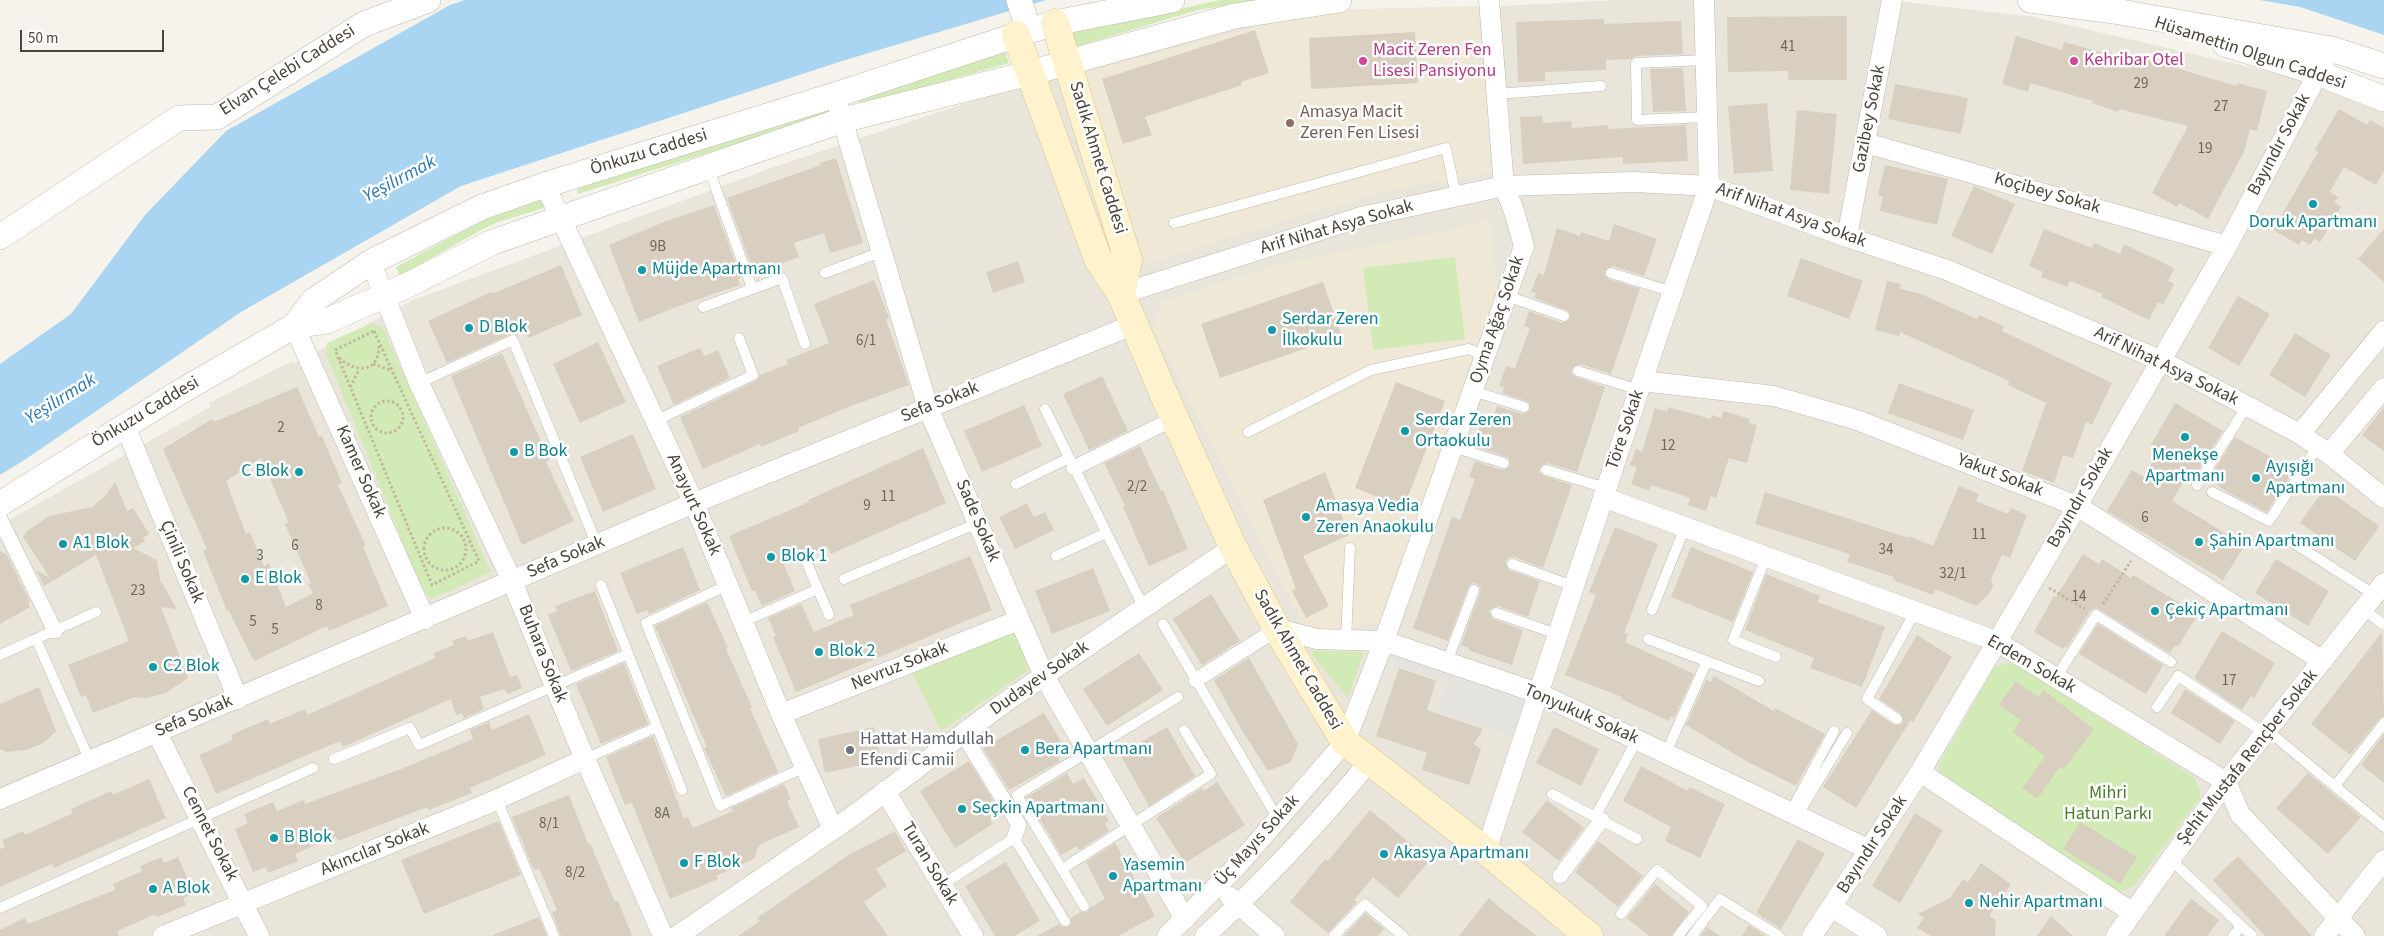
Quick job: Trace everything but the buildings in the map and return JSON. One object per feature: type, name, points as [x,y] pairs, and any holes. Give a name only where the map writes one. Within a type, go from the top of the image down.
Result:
[{"type":"main road","name":"Sadık Ahmet Caddesi","points":[[1055,23],[1128,260],[1121,294]]},
{"type":"main road","name":"Sadık Ahmet Caddesi","points":[[1022,33],[1030,73],[1098,259],[1121,294],[1234,547],[1277,629],[1345,742],[1486,851],[1553,885],[1589,936]]},
{"type":"street","name":"Elvan Çelebi Caddesi","points":[[0,237],[179,118],[217,117],[364,24],[428,0]]},
{"type":"street","points":[[1019,0],[1022,33],[1055,23],[1172,0]]},
{"type":"street","points":[[1030,73],[1235,16],[1339,0]]},
{"type":"street","name":"Oyma Ağaç Sokak","points":[[1345,742],[1384,641],[1524,246],[1514,210],[1504,186],[1489,0]]},
{"type":"street","name":"Töre Sokak","points":[[1486,851],[1573,586],[1709,186],[1704,0]]},
{"type":"street","name":"Gazibey Sokak","points":[[1847,237],[1892,0]]},
{"type":"street","name":"Hüsamettin Olgun Caddesi","points":[[2030,0],[2114,11],[2331,49],[2384,66]]},
{"type":"street","name":"Hüsamettin Olgun Caddesi","points":[[2114,11],[2318,73],[2384,99]]},
{"type":"street","name":"Önkuzu Caddesi","points":[[294,326],[313,301],[371,262],[482,207],[546,185],[835,95],[1022,33]]},
{"type":"street","name":"Bayındır Sokak","points":[[1812,936],[1833,908],[1920,772],[2077,506],[2227,246],[2331,49]]},
{"type":"street","name":"Önkuzu Caddesi","points":[[0,504],[125,426],[294,326],[327,321],[384,296],[492,242],[843,120],[1030,73]]},
{"type":"street","name":"Sade Sokak","points":[[835,95],[928,408],[1044,676],[1185,919]]},
{"type":"street","name":"Koçibey Sokak","points":[[1866,143],[2227,246]]},
{"type":"street","name":"Arif Nihat Asya Sokak","points":[[1121,294],[1361,216],[1504,186],[1635,182],[1709,186],[1847,237],[1947,270],[2160,360],[2300,434],[2324,450],[2384,498]]},
{"type":"street","name":"Anayurt Sokak","points":[[546,185],[560,219],[694,503],[781,714],[833,829]]},
{"type":"street","name":"Buhara Sokak","points":[[371,262],[420,383],[512,581],[585,759],[663,936]]},
{"type":"street","name":"Sefa Sokak","points":[[0,799],[694,503],[1135,324]]},
{"type":"street","name":"Kamer Sokak","points":[[294,326],[425,619]]},
{"type":"street","points":[[2300,434],[2384,332]]},
{"type":"street","name":"Yakut Sokak","points":[[1641,385],[1774,396],[1857,420],[2077,506],[2322,661]]},
{"type":"street","points":[[2324,450],[2384,388]]},
{"type":"street","points":[[1072,463],[1175,418]]},
{"type":"street","name":"Çinili Sokak","points":[[125,426],[238,699]]},
{"type":"street","name":"Erdem Sokak","points":[[1605,493],[1685,527],[1996,641],[2226,782]]},
{"type":"street","points":[[0,519],[55,630]]},
{"type":"street","name":"Dudayev Sokak","points":[[677,936],[833,829],[1044,676],[1234,547]]},
{"type":"street","name":"Şehit Mustafa Rençber Sokak","points":[[2116,936],[2226,782],[2374,596]]},
{"type":"street","name":"Nevruz Sokak","points":[[781,714],[1019,620]]},
{"type":"street","points":[[1196,680],[1277,629]]},
{"type":"street","name":"Tonyukuk Sokak","points":[[1277,629],[1317,639],[1384,641],[1538,693],[1870,850]]},
{"type":"street","name":"Cennet Sokak","points":[[157,733],[245,903],[260,936]]},
{"type":"street","points":[[963,734],[1019,825],[1014,838]]},
{"type":"street","name":"Üç Mayıs Sokak","points":[[1167,936],[1217,887],[1345,742]]},
{"type":"street","name":"Akıncılar Sokak","points":[[163,936],[497,800],[585,759]]},
{"type":"street","name":"Üç Mayıs Sokak","points":[[1205,936],[1240,904],[1318,824],[1369,762]]},
{"type":"street","points":[[1920,772],[2133,913]]},
{"type":"street","points":[[2226,782],[2240,814],[2356,936]]},
{"type":"street","name":"Turan Sokak","points":[[885,791],[973,936]]},
{"type":"street","points":[[1553,885],[1599,819]]},
{"type":"street","points":[[2324,936],[2384,860]]},
{"type":"street","points":[[1217,887],[1240,904],[1275,936]]},
{"type":"street","points":[[1833,908],[1877,936]]},
{"type":"lane","points":[[1706,60],[1636,64],[1637,120],[1707,116]]},
{"type":"lane","points":[[1497,94],[1601,86]]},
{"type":"lane","points":[[1174,223],[1446,148],[1456,196]]},
{"type":"lane","points":[[708,167],[752,288]]},
{"type":"lane","points":[[825,273],[881,252]]},
{"type":"lane","points":[[1611,273],[1673,292]]},
{"type":"lane","points":[[703,307],[782,278],[805,344]]},
{"type":"lane","points":[[1507,296],[1564,316]]},
{"type":"lane","points":[[655,421],[754,375],[739,338]]},
{"type":"lane","points":[[420,383],[513,340],[597,545]]},
{"type":"lane","points":[[1248,432],[1371,370],[1469,350],[1485,357]]},
{"type":"lane","points":[[1578,371],[1641,385]]},
{"type":"lane","points":[[1473,391],[1524,407]]},
{"type":"lane","points":[[2196,485],[2247,406]]},
{"type":"lane","points":[[1045,409],[1144,608]]},
{"type":"lane","points":[[1453,447],[1504,463]]},
{"type":"lane","points":[[2212,492],[2269,521],[2324,450]]},
{"type":"lane","points":[[1016,484],[1072,463]]},
{"type":"lane","points":[[1546,470],[1605,493]]},
{"type":"lane","points":[[844,578],[978,523]]},
{"type":"lane","points":[[1652,610],[1685,527]]},
{"type":"lane","points":[[1056,556],[1106,533]]},
{"type":"lane","points":[[2289,540],[2374,596],[2384,625]]},
{"type":"lane","points":[[1346,640],[1350,548]]},
{"type":"lane","points":[[1766,557],[1733,640],[1776,657]]},
{"type":"lane","points":[[806,561],[830,615]]},
{"type":"lane","points":[[1512,564],[1573,586]]},
{"type":"lane","points":[[728,585],[646,623],[720,806],[805,767]]},
{"type":"lane","points":[[601,586],[682,790]]},
{"type":"lane","points":[[743,622],[818,589]]},
{"type":"lane","points":[[1447,662],[1474,590]]},
{"type":"lane","points":[[0,655],[96,612]]},
{"type":"lane","points":[[1897,719],[1867,699],[1915,612]]},
{"type":"lane","points":[[1496,613],[1557,634]]},
{"type":"lane","points":[[2056,679],[2096,615],[2172,662]]},
{"type":"lane","points":[[1163,624],[1278,819]]},
{"type":"lane","points":[[1648,638],[1758,681]]},
{"type":"lane","points":[[36,639],[90,761]]},
{"type":"lane","points":[[334,759],[410,728],[419,746],[628,654]]},
{"type":"lane","points":[[1666,753],[1707,661]]},
{"type":"lane","points":[[2157,707],[2178,676],[2266,732],[2384,827]]},
{"type":"lane","points":[[1084,906],[1017,795],[1178,697]]},
{"type":"lane","points":[[2335,786],[2384,722]]},
{"type":"lane","points":[[585,759],[657,727]]},
{"type":"lane","points":[[1062,869],[1211,774],[1184,730]]},
{"type":"lane","points":[[1794,814],[1834,731]]},
{"type":"lane","points":[[1794,814],[1847,733]]},
{"type":"lane","points":[[1599,819],[1637,740]]},
{"type":"lane","points":[[0,908],[313,768]]},
{"type":"lane","points":[[1552,794],[1637,838]]},
{"type":"lane","points":[[497,800],[554,936]]},
{"type":"lane","points":[[942,885],[1014,838],[1065,921]]},
{"type":"lane","points":[[2170,860],[2252,936]]},
{"type":"lane","points":[[1621,914],[1657,870],[1702,906],[1678,936]]},
{"type":"lane","points":[[1692,936],[1720,899],[1778,936]]},
{"type":"lane","points":[[1334,936],[1365,904],[1403,936]]},
{"type":"lane","points":[[2233,936],[2241,926]]},
{"type":"path","points":[[374,332],[479,561],[432,585],[423,559],[338,358],[335,350],[374,332]]},
{"type":"path","points":[[338,358],[359,370],[365,369],[373,364],[379,349],[378,342]]},
{"type":"path","points":[[373,364],[391,370]]},
{"type":"path","points":[[350,388],[359,370]]},
{"type":"path","points":[[394,402],[402,411],[403,421],[401,426],[392,433],[383,433],[373,424],[372,413],[378,404],[394,402]]},
{"type":"path","points":[[402,411],[408,408]]},
{"type":"path","points":[[367,428],[373,424]]},
{"type":"path","points":[[439,529],[452,529],[464,540],[466,551],[464,558],[456,568],[449,570],[435,568],[423,559],[424,544],[427,537],[439,529]]},
{"type":"path","points":[[464,540],[468,538]]},
{"type":"path","points":[[2033,578],[2096,615],[2141,547]]},
{"type":"shaded area","points":[[1616,0],[1889,0],[2034,17],[2335,87],[2384,107],[2384,936],[0,936],[0,525],[210,407],[209,403],[292,361],[294,363],[413,300],[771,168],[1092,61],[1242,20]]},
{"type":"shaded area","name":"Amasya Macit Zeren Fen Lisesi","points":[[1478,6],[1492,172],[1374,194],[1140,265],[1077,75],[1318,10]]},
{"type":"shaded area","points":[[1490,221],[1499,305],[1381,622],[1308,634],[1154,330],[1162,302],[1281,264]]},
{"type":"shaded area","points":[[1396,651],[1527,696],[1512,735],[1439,711],[1448,682],[1392,663]]},
{"type":"green space","points":[[1220,0],[1257,0],[1198,10],[1075,47],[1071,33]]},
{"type":"green space","points":[[1005,52],[1009,63],[860,105],[858,98]]},
{"type":"green space","points":[[831,107],[834,113],[578,194],[577,186]]},
{"type":"green space","points":[[540,198],[544,208],[498,222],[400,276],[396,267],[480,222]]},
{"type":"green space","points":[[1455,257],[1465,339],[1373,350],[1363,268]]},
{"type":"green space","points":[[372,323],[383,328],[491,572],[431,599],[422,589],[326,354],[327,343]]},
{"type":"green space","points":[[1014,627],[1027,659],[1027,671],[941,731],[912,673]]},
{"type":"green space","points":[[1313,651],[1361,652],[1363,655],[1348,698],[1312,655]]},
{"type":"green space","name":"Mihri Hatun Parkı","points":[[2013,663],[2195,778],[2201,796],[2135,885],[2119,893],[1943,778],[1938,766],[1995,666]]},
{"type":"water","name":"Yeşilırmak","points":[[465,0],[1046,0],[842,61],[461,186],[241,312],[0,475],[0,364],[71,314],[145,215],[226,131],[450,5]]},
{"type":"water","points":[[2260,0],[2384,0],[2384,35],[2300,7]]},
{"type":"place","name":"Macit Zeren Fen Lisesi Pansiyonu","points":[[1363,61]]},
{"type":"place","name":"Kehribar Otel","points":[[2074,61]]},
{"type":"place","name":"Amasya Macit Zeren Fen Lisesi","points":[[1290,123]]},
{"type":"place","name":"Doruk Apartmanı","points":[[2313,204]]},
{"type":"place","name":"Müjde Apartmanı","points":[[642,270]]},
{"type":"place","name":"D Blok","points":[[469,328]]},
{"type":"place","name":"Serdar Zeren İlkokulu","points":[[1272,330]]},
{"type":"place","name":"Serdar Zeren Ortaokulu","points":[[1405,431]]},
{"type":"place","name":"Menekşe Apartmanı","points":[[2185,437]]},
{"type":"place","name":"B Bok","points":[[514,452]]},
{"type":"place","name":"C Blok","points":[[299,472]]},
{"type":"place","name":"Ayışığı Apartmanı","points":[[2256,478]]},
{"type":"place","name":"Amasya Vedia Zeren Anaokulu","points":[[1306,517]]},
{"type":"place","name":"Şahin Apartmanı","points":[[2199,542]]},
{"type":"place","name":"A1 Blok","points":[[63,544]]},
{"type":"place","name":"Blok 1","points":[[771,557]]},
{"type":"place","name":"E Blok","points":[[245,579]]},
{"type":"place","name":"Çekiç Apartmanı","points":[[2155,611]]},
{"type":"place","name":"Blok 2","points":[[819,652]]},
{"type":"place","name":"C2 Blok","points":[[153,667]]},
{"type":"place","name":"Hattat Hamdullah Efendi Camii","points":[[850,750]]},
{"type":"place","name":"Bera Apartmanı","points":[[1025,750]]},
{"type":"place","name":"Seçkin Apartmanı","points":[[962,809]]},
{"type":"place","name":"B Blok","points":[[274,838]]},
{"type":"place","name":"Akasya Apartmanı","points":[[1384,854]]},
{"type":"place","name":"F Blok","points":[[684,863]]},
{"type":"place","name":"Yasemin Apartmanı","points":[[1113,876]]},
{"type":"place","name":"A Blok","points":[[153,889]]},
{"type":"place","name":"Nehir Apartmanı","points":[[1969,903]]}]
